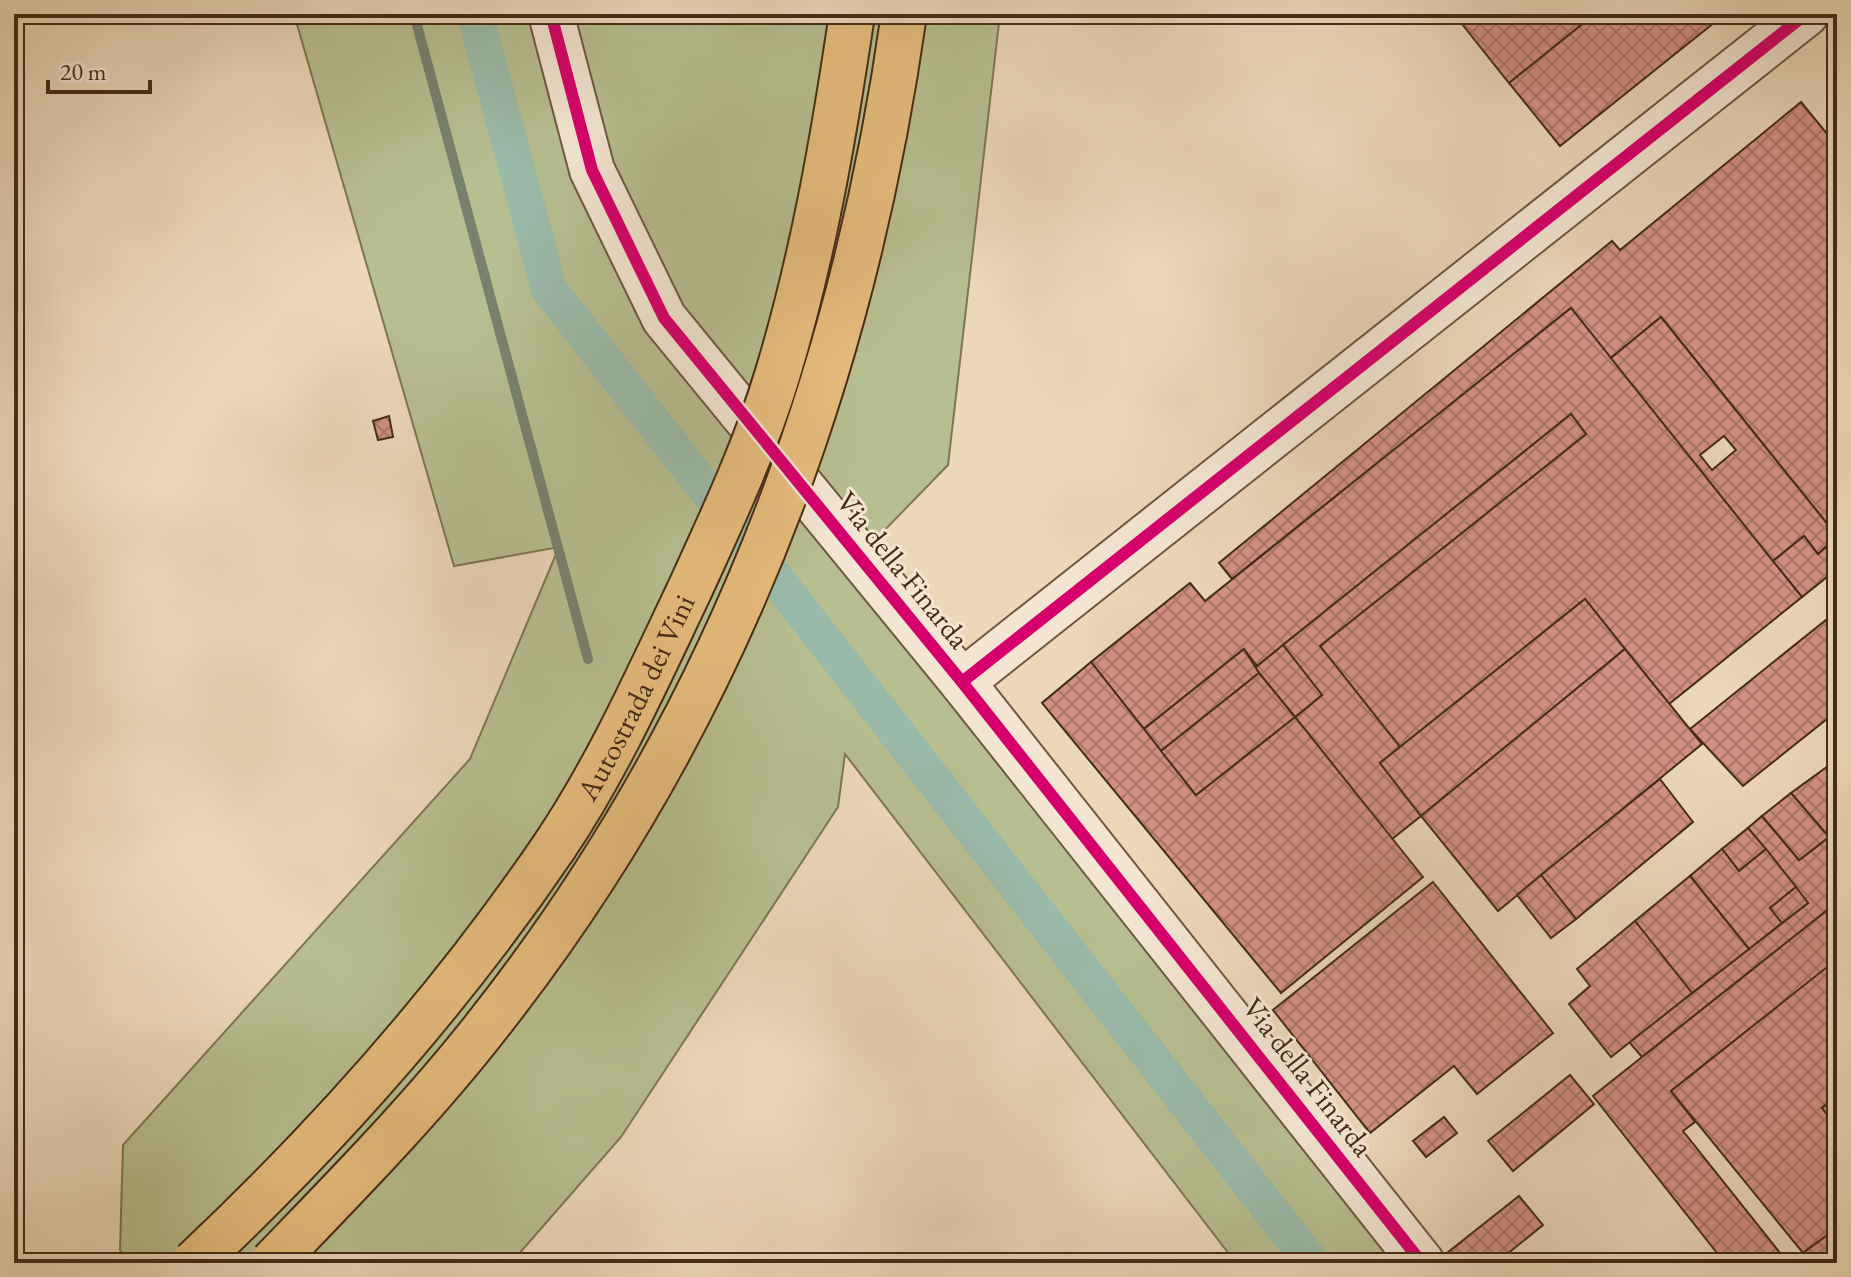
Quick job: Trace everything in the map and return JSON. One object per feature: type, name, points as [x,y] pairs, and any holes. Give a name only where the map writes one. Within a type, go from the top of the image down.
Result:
[{"type":"highway","name":"Autostrada dei Vini","points":[[194,1263],[356,1101],[463,972],[555,845],[619,735],[717,531],[777,378],[815,230],[852,14]]},
{"type":"highway","name":"Autostrada dei Vini","points":[[272,1263],[378,1152],[511,994],[567,917],[649,787],[719,650],[779,516],[829,370],[867,225],[904,14]]},
{"type":"street","name":"Via della Finarda","points":[[551,14],[592,170],[664,318],[962,682],[1422,1263]]},
{"type":"street","points":[[962,682],[1806,14]]},
{"type":"green space","points":[[294,14],[1000,14],[948,465],[874,541],[966,672],[1445,1263],[1236,1263],[845,754],[838,807],[621,1137],[511,1263],[131,1263],[120,1250],[123,1145],[470,759],[559,547],[454,566]]},
{"type":"building","points":[[1465,14],[1595,14],[1509,83],[1458,19]]},
{"type":"building","points":[[1595,14],[1725,14],[1560,146],[1509,83]]},
{"type":"building","points":[[1801,102],[1837,146],[1837,536],[1661,317],[1611,358],[1571,308],[1232,579],[1219,563],[1612,241],[1620,250]]},
{"type":"building","points":[[1571,308],[1802,597],[1669,704],[1585,599],[1400,747],[1320,646],[1586,434],[1571,414],[1257,666],[1244,649],[1144,729],[1091,662],[1190,583],[1205,601]]},
{"type":"building","points":[[1661,317],[1837,536],[1818,554],[1804,536],[1773,561],[1611,358]],"holes":[[[1724,436],[1736,450],[1712,470],[1700,455]]]},
{"type":"building","points":[[1571,414],[1586,434],[1320,646],[1400,747],[1380,763],[1421,816],[1392,839],[1295,717],[1322,695],[1283,645]]},
{"type":"building","points":[[389,416],[393,437],[378,440],[373,421]]},
{"type":"building","points":[[1804,536],[1818,554],[1837,538],[1837,569],[1802,597],[1773,561]]},
{"type":"building","points":[[1585,599],[1625,649],[1421,816],[1380,763]]},
{"type":"building","points":[[1837,611],[1837,711],[1743,786],[1690,729]]},
{"type":"building","points":[[1283,645],[1322,695],[1295,717],[1255,668]]},
{"type":"building","points":[[1244,649],[1259,673],[1161,751],[1144,729]]},
{"type":"building","points":[[1625,649],[1702,744],[1498,911],[1421,816]]},
{"type":"building","points":[[1091,662],[1196,795],[1295,717],[1423,877],[1281,993],[1042,703]]},
{"type":"building","points":[[1259,673],[1295,717],[1196,795],[1161,751]]},
{"type":"building","points":[[1835,761],[1837,895],[1832,899],[1835,904],[1642,1057],[1629,1042],[1808,903],[1748,828],[1762,816],[1799,860],[1829,837],[1791,793]]},
{"type":"building","points":[[1660,779],[1693,822],[1576,919],[1541,875]]},
{"type":"building","points":[[1791,793],[1829,837],[1799,860],[1762,816]]},
{"type":"building","points":[[1748,828],[1766,849],[1739,871],[1722,849]]},
{"type":"building","points":[[1722,849],[1739,871],[1766,849],[1796,887],[1770,908],[1782,923],[1749,949],[1690,876]]},
{"type":"building","points":[[1541,875],[1576,919],[1551,938],[1517,895]]},
{"type":"building","points":[[1690,876],[1749,949],[1692,993],[1635,921]]},
{"type":"building","points":[[1433,882],[1553,1033],[1477,1094],[1454,1066],[1370,1133],[1273,1010]]},
{"type":"building","points":[[1796,887],[1808,903],[1782,923],[1770,908]]},
{"type":"building","points":[[1835,904],[1837,960],[1671,1091],[1695,1122],[1683,1131],[1788,1263],[1725,1263],[1593,1096]]},
{"type":"building","points":[[1635,921],[1692,993],[1611,1057],[1569,1004],[1590,986],[1577,969]]},
{"type":"building","points":[[1836,960],[1837,1096],[1822,1108],[1837,1127],[1837,1228],[1803,1253],[1671,1091]]},
{"type":"building","points":[[1570,1075],[1594,1104],[1513,1171],[1488,1141]]},
{"type":"building","points":[[1837,1096],[1837,1127],[1822,1108]]},
{"type":"building","points":[[1444,1117],[1457,1133],[1426,1157],[1413,1141]]},
{"type":"building","points":[[1519,1196],[1543,1225],[1496,1263],[1455,1263],[1447,1253]]},
{"type":"building","points":[[1837,1228],[1837,1255],[1828,1263],[1811,1263],[1803,1253]]},
{"type":"waterway","points":[[414,14],[588,659]]},
{"type":"waterway","points":[[475,14],[549,289],[1312,1263]]},
{"type":"cycle path","points":[[551,14],[592,170],[664,318],[962,682],[1422,1263]]},
{"type":"cycle path","points":[[962,682],[1806,14]]}]
